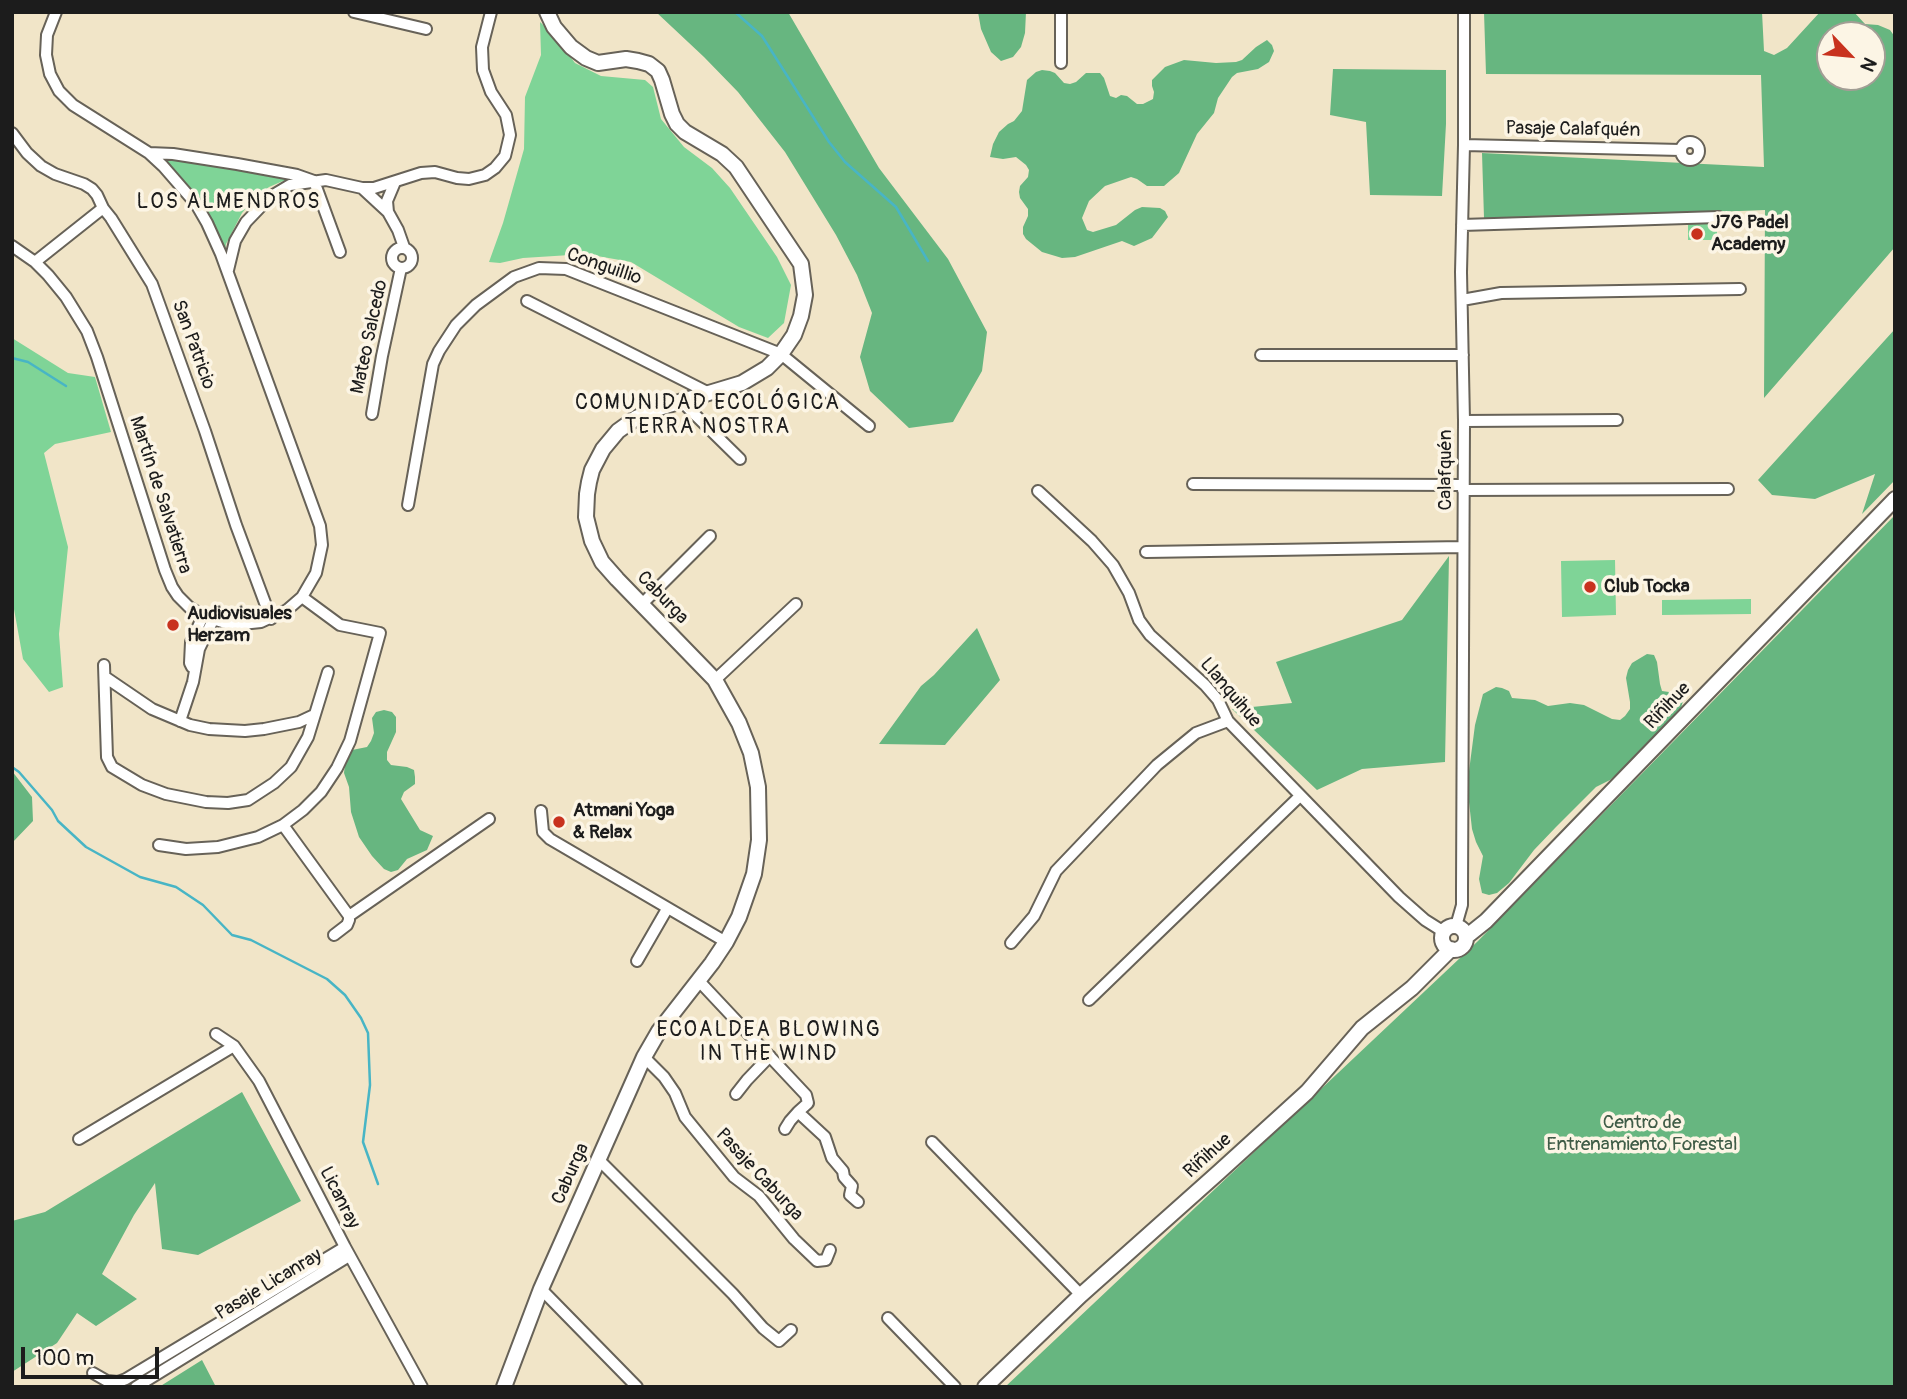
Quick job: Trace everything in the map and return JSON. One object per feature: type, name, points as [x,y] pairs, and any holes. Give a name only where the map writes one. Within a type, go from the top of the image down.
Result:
[{"type":"street","points":[[56,12],[47,35],[46,55],[50,74],[59,91],[73,105],[149,153],[163,166],[196,204],[214,237],[320,526],[322,545],[312,582],[302,597],[287,610],[271,619],[242,625],[208,618],[191,642],[190,663],[195,672],[181,718]]},
{"type":"street","points":[[354,12],[426,29]]},
{"type":"street","points":[[228,273],[235,241],[253,212],[270,197],[290,186],[326,180],[374,188],[427,172],[475,178],[495,168],[505,156],[510,142],[510,128],[506,115],[488,85],[482,62],[484,39],[491,12]]},
{"type":"street","name":"Caburga","points":[[504,1387],[541,1289],[644,1057],[659,1031],[726,942],[742,911],[754,874],[759,839],[760,805],[755,770],[746,738],[732,708],[715,680],[603,562],[592,541],[586,517],[589,482],[603,449],[618,432],[636,418],[751,379],[767,368],[794,335],[803,305],[804,284],[801,264],[736,167],[722,154],[685,132],[677,124],[662,80],[653,67],[626,59],[598,62],[586,58],[571,47],[554,27],[547,12]]},
{"type":"street","points":[[1061,12],[1061,63]]},
{"type":"street","name":"Calafquén","points":[[1455,932],[1462,905],[1464,12]]},
{"type":"street","name":"San Patricio","points":[[12,133],[41,166],[92,189],[152,284],[271,619]]},
{"type":"street","name":"Pasaje Calafquén","points":[[1464,145],[1681,150]]},
{"type":"street","points":[[149,153],[237,164],[297,175],[314,181]]},
{"type":"street","points":[[314,181],[340,253]]},
{"type":"street","points":[[388,212],[387,201],[395,182]]},
{"type":"street","name":"Mateo Salcedo","points":[[362,188],[388,212],[404,247],[396,249],[391,258],[395,266],[401,268],[372,414]]},
{"type":"street","points":[[35,262],[103,208]]},
{"type":"street","points":[[1462,225],[1719,217]]},
{"type":"street","name":"Martín de Salvatierra","points":[[12,246],[48,275],[66,297],[87,331],[164,570],[178,596],[189,607],[208,618]]},
{"type":"street","name":"Conguillio","points":[[408,505],[433,364],[439,351],[456,325],[476,305],[506,282],[522,273],[540,268],[566,269],[781,354],[869,426]]},
{"type":"street","points":[[1462,300],[1501,293],[1740,289]]},
{"type":"street","points":[[527,301],[709,393]]},
{"type":"street","points":[[1261,355],[1463,355]]},
{"type":"street","points":[[681,401],[740,459]]},
{"type":"street","points":[[1464,421],[1617,420]]},
{"type":"street","points":[[1194,484],[1728,489]]},
{"type":"street","name":"Llanquihue","points":[[1038,491],[1092,541],[1113,565],[1129,593],[1139,620],[1150,635],[1205,685],[1218,701],[1228,721],[1399,897],[1425,920],[1455,932]]},
{"type":"street","name":"Riñihue","points":[[985,1387],[1081,1295],[1307,1092],[1362,1028],[1412,988],[1451,950],[1462,947],[1455,932],[1486,921],[1895,499]]},
{"type":"street","points":[[641,605],[710,536]]},
{"type":"street","points":[[1146,552],[1463,548]]},
{"type":"street","points":[[159,845],[186,849],[231,845],[258,838],[303,810],[321,792],[344,755],[359,712],[380,633],[340,625],[302,597]]},
{"type":"street","points":[[715,680],[796,604]]},
{"type":"street","points":[[104,664],[107,757],[112,766],[142,785],[166,794],[206,802],[228,803],[240,803],[254,796],[274,783],[290,767],[303,747],[328,672]]},
{"type":"street","points":[[105,677],[117,678],[181,718],[252,725],[300,715],[314,715]]},
{"type":"street","points":[[1011,943],[1034,916],[1056,871],[1157,765],[1196,733],[1228,721]]},
{"type":"street","points":[[1090,1000],[1300,796]]},
{"type":"street","points":[[541,811],[543,831],[550,839],[726,942]]},
{"type":"street","points":[[349,916],[489,819]]},
{"type":"street","points":[[282,825],[349,916],[347,925],[334,935]]},
{"type":"street","points":[[638,961],[667,909]]},
{"type":"street","points":[[699,981],[806,1095],[808,1103],[790,1121],[786,1129]]},
{"type":"street","name":"Licanray","points":[[216,1034],[234,1046],[258,1081],[422,1387]]},
{"type":"street","points":[[79,1139],[234,1046]]},
{"type":"street","points":[[736,1094],[771,1056]]},
{"type":"street","name":"Pasaje Caburga","points":[[644,1057],[664,1077],[675,1093],[685,1117],[734,1177],[759,1196],[799,1245],[817,1261],[826,1260],[830,1250]]},
{"type":"street","points":[[798,1112],[825,1137],[832,1158],[844,1171],[844,1177],[852,1186],[850,1195],[858,1202]]},
{"type":"street","points":[[932,1142],[1081,1295]]},
{"type":"street","points":[[599,1160],[733,1294],[763,1328],[779,1341],[791,1330]]},
{"type":"street","points":[[93,1373],[107,1381],[118,1382],[126,1379],[347,1251]]},
{"type":"street","name":"Pasaje Licanray","points":[[136,1387],[347,1251]]},
{"type":"street","points":[[541,1289],[637,1387]]},
{"type":"street","points":[[888,1318],[955,1387]]},
{"type":"green space","points":[[656,12],[788,12],[879,168],[948,259],[987,332],[982,371],[953,422],[909,428],[870,391],[860,357],[872,313],[857,275],[836,235],[785,152],[738,92]]},
{"type":"green space","points":[[978,12],[1026,12],[1021,47],[1013,57],[1001,61],[991,52],[981,29]]},
{"type":"green space","points":[[1484,12],[1762,12],[1764,51],[1774,55],[1787,48],[1820,12],[1854,12],[1862,21],[1816,21],[1816,91],[1886,91],[1886,28],[1890,30],[1895,37],[1895,247],[1764,398],[1765,210],[1540,219],[1484,218],[1482,153],[1764,167],[1761,75],[1486,74]]},
{"type":"green space","points":[[540,22],[575,63],[601,76],[645,80],[653,87],[661,119],[684,147],[712,168],[730,188],[777,257],[791,285],[784,323],[768,338],[739,327],[631,262],[586,254],[489,262],[524,149],[525,97],[541,55]]},
{"type":"green space","points":[[1267,40],[1274,51],[1269,62],[1258,69],[1237,73],[1232,77],[1218,98],[1214,113],[1197,134],[1179,173],[1164,186],[1147,186],[1131,177],[1105,186],[1089,201],[1082,218],[1087,230],[1093,232],[1116,225],[1142,207],[1160,208],[1168,217],[1152,238],[1134,246],[1122,241],[1075,257],[1062,258],[1042,252],[1026,239],[1023,227],[1028,209],[1019,192],[1029,170],[1016,157],[990,157],[999,132],[1022,111],[1027,80],[1036,72],[1050,71],[1064,83],[1070,84],[1086,73],[1100,73],[1110,96],[1127,96],[1137,104],[1143,104],[1153,99],[1152,80],[1165,67],[1184,60],[1236,62]]},
{"type":"green space","points":[[1333,69],[1446,70],[1442,196],[1370,195],[1366,122],[1330,115]]},
{"type":"green space","points":[[157,159],[302,179],[283,181],[269,187],[255,198],[242,213],[226,244],[225,252]]},
{"type":"green space","points":[[1688,224],[1717,224],[1717,240],[1688,240]]},
{"type":"green space","points":[[1895,329],[1895,480],[1862,514],[1875,474],[1815,499],[1772,495],[1758,480]]},
{"type":"green space","points":[[12,338],[68,373],[95,377],[111,432],[55,444],[44,453],[68,547],[59,634],[63,687],[49,692],[23,659],[12,598]]},
{"type":"green space","name":"Centro de Entrenamiento Forestal","points":[[1895,515],[1895,1387],[1005,1387],[1478,941]]},
{"type":"green space","points":[[1449,556],[1445,762],[1362,769],[1317,790],[1232,709],[1292,703],[1276,662],[1402,620]]},
{"type":"green space","points":[[1615,560],[1616,615],[1562,617],[1561,561]]},
{"type":"green space","points":[[1751,599],[1751,614],[1662,615],[1662,600]]},
{"type":"green space","points":[[977,628],[1000,680],[945,745],[879,744],[921,686]]},
{"type":"green space","points":[[1647,654],[1654,655],[1657,662],[1662,691],[1676,690],[1682,694],[1681,708],[1666,729],[1639,756],[1610,780],[1596,787],[1556,827],[1509,883],[1497,893],[1482,893],[1479,879],[1483,856],[1472,829],[1468,793],[1475,725],[1483,694],[1496,687],[1502,688],[1509,691],[1512,698],[1535,700],[1548,706],[1570,703],[1584,705],[1612,719],[1620,720],[1630,709],[1626,678],[1628,670],[1632,663]]},
{"type":"green space","points":[[376,712],[392,712],[396,717],[396,732],[387,752],[387,760],[391,765],[414,770],[415,784],[404,792],[401,799],[420,830],[433,836],[427,850],[407,859],[398,870],[391,872],[384,869],[372,856],[359,837],[344,773],[352,750],[367,747],[371,741],[374,733],[372,718]]},
{"type":"green space","points":[[12,771],[32,797],[33,821],[12,843]]},
{"type":"green space","points":[[242,1092],[301,1201],[198,1255],[162,1249],[155,1183],[102,1274],[137,1299],[96,1326],[77,1313],[57,1343],[12,1372],[12,1221],[45,1212]]},
{"type":"green space","points":[[202,1360],[216,1387],[159,1387]]},
{"type":"waterway","points":[[735,12],[762,36],[829,142],[845,162],[896,207],[928,261]]},
{"type":"waterway","points":[[12,358],[28,362],[66,386]]},
{"type":"waterway","points":[[12,767],[52,810],[58,821],[86,847],[140,877],[176,887],[203,905],[232,935],[251,940],[327,979],[345,995],[368,1033],[370,1085],[363,1142],[378,1184]]},
{"type":"place","name":"J7G Padel Academy","points":[[1697,234]]},
{"type":"place","name":"Club Tocka","points":[[1590,587]]},
{"type":"place","name":"Audiovisuales Herzam","points":[[173,625]]},
{"type":"place","name":"Atmani Yoga & Relax","points":[[559,822]]},
{"type":"district","name":"LOS ALMENDROS","points":[[229,203]]},
{"type":"district","name":"COMUNIDAD ECOLÓGICA TERRA NOSTRA","points":[[708,416]]},
{"type":"district","name":"ECOALDEA BLOWING IN THE WIND","points":[[769,1043]]}]
